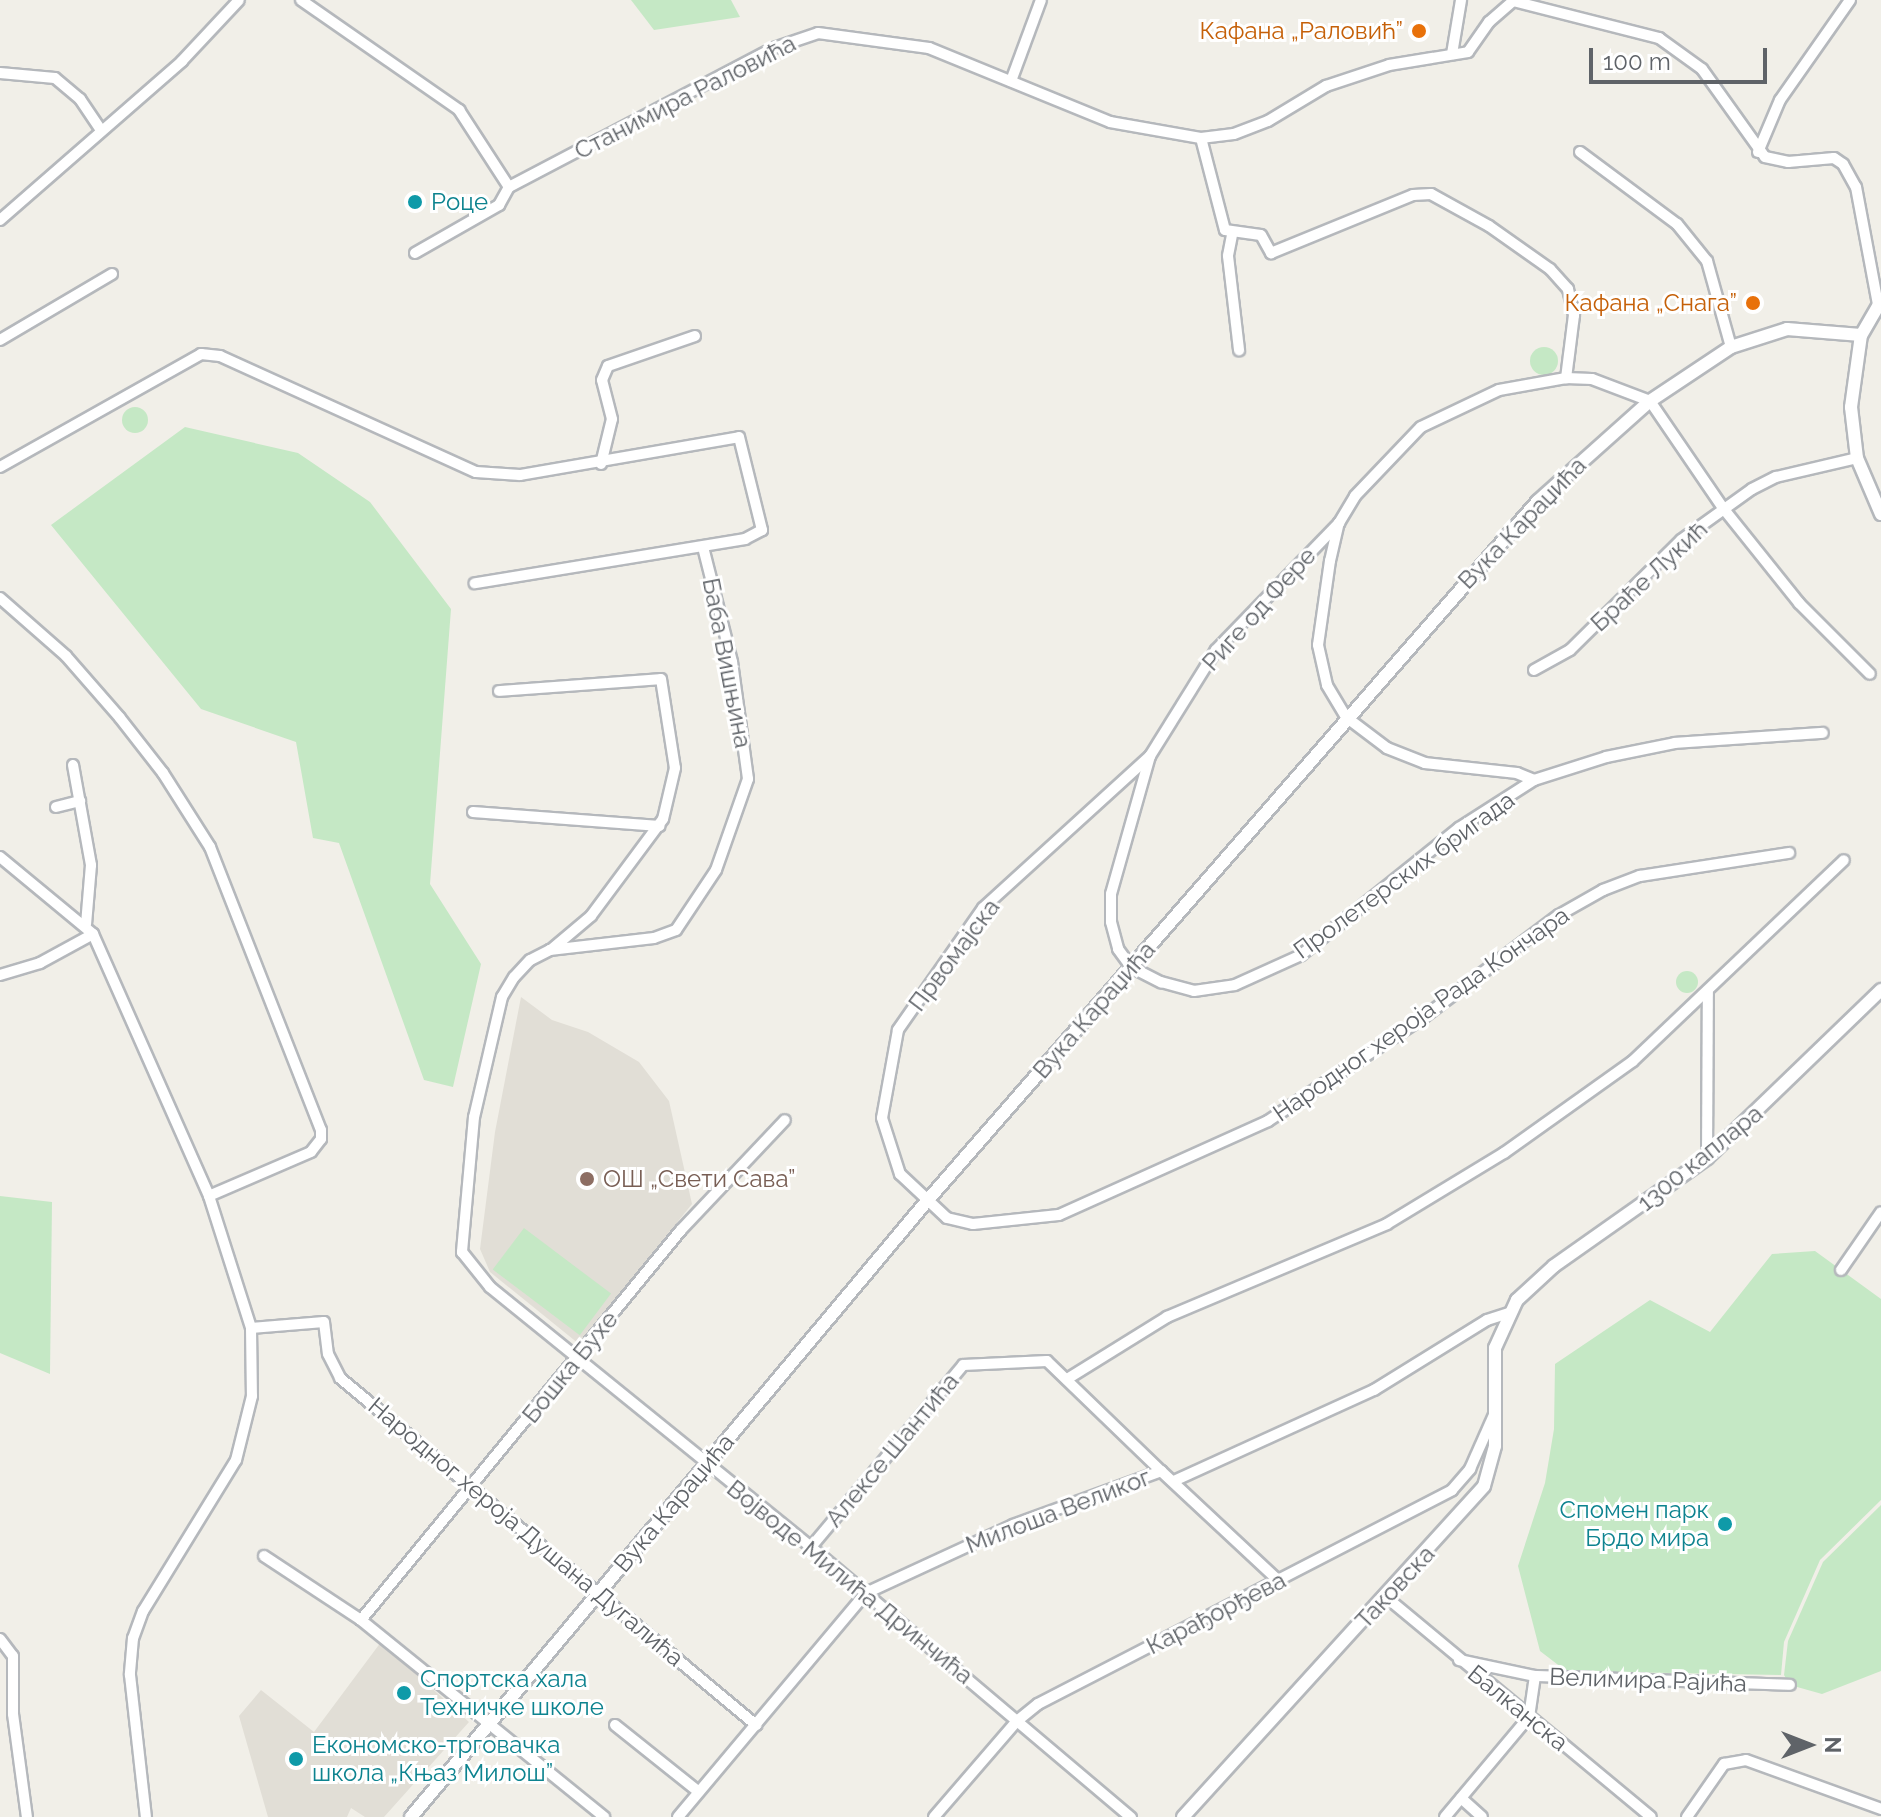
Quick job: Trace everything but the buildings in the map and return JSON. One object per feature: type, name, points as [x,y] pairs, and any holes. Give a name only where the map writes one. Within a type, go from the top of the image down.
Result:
[{"type":"street","points":[[0,220],[100,129],[182,61],[239,0]]},
{"type":"street","points":[[301,0],[459,110],[509,187]]},
{"type":"street","points":[[1011,81],[1041,0]]},
{"type":"street","points":[[1452,54],[1461,0]]},
{"type":"street","points":[[1850,0],[1780,100],[1758,152],[1788,162],[1834,158],[1850,172],[1880,303],[1861,335],[1851,407],[1857,458],[1881,514]]},
{"type":"street","name":"Станимира Раловића","points":[[415,253],[499,205],[509,187],[774,48],[818,33],[929,48],[1110,122],[1201,138],[1234,134],[1268,121],[1326,86],[1468,52],[1489,22],[1513,1],[1659,38],[1702,69],[1758,152]]},
{"type":"street","points":[[0,73],[55,78],[80,99],[100,129]]},
{"type":"street","points":[[1201,138],[1217,218],[1232,235],[1261,235],[1271,253],[1413,195],[1431,194],[1489,226],[1562,280],[1574,315],[1566,378]]},
{"type":"street","points":[[1580,152],[1677,224],[1707,261],[1731,347]]},
{"type":"street","points":[[1232,235],[1228,256],[1239,350]]},
{"type":"street","points":[[0,340],[112,274]]},
{"type":"street","name":"Вука Караџића","points":[[411,1817],[927,1201],[1509,531],[1650,401],[1731,347],[1787,329],[1861,335]]},
{"type":"street","points":[[601,464],[612,419],[602,380],[608,366],[695,336]]},
{"type":"street","points":[[0,467],[64,427],[201,354],[220,356],[476,472],[520,475],[601,464],[739,437],[762,530],[745,539],[703,547],[475,583]]},
{"type":"street","points":[[1534,780],[1517,773],[1425,763],[1387,748],[1346,717],[1327,685],[1318,645],[1339,523],[1355,496],[1421,427],[1499,390],[1566,378],[1592,379],[1650,401],[1723,508],[1799,603],[1870,674]]},
{"type":"street","name":"Браће Лукић","points":[[1534,670],[1570,650],[1681,540],[1723,508],[1776,477],[1857,458]]},
{"type":"street","name":"Риге од Фере","points":[[1131,967],[1118,949],[1111,894],[1150,756],[1216,650],[1339,523]]},
{"type":"street","name":"Баба Вишњина","points":[[550,950],[666,935],[689,916],[716,870],[748,779],[732,662],[703,547]]},
{"type":"street","points":[[0,598],[66,656],[120,718],[163,773],[210,847],[321,1130],[321,1139],[311,1152],[209,1196]]},
{"type":"street","points":[[499,691],[661,679],[675,768],[659,826],[591,916],[550,950]]},
{"type":"street","name":"Пролетерских бригада","points":[[1131,967],[1194,991],[1235,985],[1301,955],[1459,828],[1534,780],[1606,757],[1675,743],[1823,733]]},
{"type":"street","name":"Првомајска","points":[[927,1201],[900,1174],[882,1118],[898,1030],[983,908],[1150,756]]},
{"type":"street","points":[[73,765],[92,880],[86,924]]},
{"type":"street","points":[[56,807],[80,801]]},
{"type":"street","points":[[473,812],[659,826]]},
{"type":"street","name":"Народног хероја Рада Кончара","points":[[927,1201],[947,1218],[973,1224],[1059,1215],[1268,1121],[1424,1017],[1559,915],[1603,890],[1656,873],[1789,853]]},
{"type":"street","points":[[0,857],[86,924],[93,934],[209,1196],[251,1328],[252,1396],[236,1460],[143,1611],[133,1638],[130,1675],[146,1817]]},
{"type":"street","points":[[1067,1379],[1167,1317],[1387,1224],[1452,1184],[1633,1061],[1844,860]]},
{"type":"street","points":[[0,975],[40,963],[93,934]]},
{"type":"street","name":"Војводе Милића Дринчића","points":[[550,950],[530,960],[502,997],[474,1117],[462,1252],[490,1287],[811,1547],[1131,1817]]},
{"type":"street","name":"1300 каплара","points":[[1508,1313],[1543,1274],[1707,1158],[1881,990]]},
{"type":"street","points":[[1707,1158],[1708,992]]},
{"type":"street","name":"Бошка Бухе","points":[[361,1620],[728,1174],[785,1120]]},
{"type":"street","points":[[1841,1270],[1881,1212]]},
{"type":"street","name":"Таковска","points":[[1183,1817],[1484,1486],[1493,1457],[1495,1348],[1508,1313]]},
{"type":"street","name":"Милоша Великог","points":[[678,1817],[866,1593],[1013,1525],[1161,1471],[1174,1481],[1374,1390],[1487,1320],[1508,1313]]},
{"type":"street","name":"Народног хероја Душана Дугалића","points":[[251,1328],[324,1322],[328,1354],[340,1378],[756,1725]]},
{"type":"street","name":"Алексе Шантића","points":[[811,1547],[963,1365],[1047,1361],[1161,1471]]},
{"type":"street","name":"Карађорђева","points":[[934,1817],[1017,1721],[1038,1704],[1458,1486],[1494,1415]]},
{"type":"street","points":[[1174,1481],[1279,1581]]},
{"type":"street","points":[[264,1556],[361,1620],[604,1817]]},
{"type":"street","name":"Балканска","points":[[1386,1597],[1457,1660],[1651,1817]]},
{"type":"street","points":[[0,1639],[13,1656],[13,1714],[27,1817]]},
{"type":"street","points":[[1457,1660],[1535,1676]]},
{"type":"street","name":"Велимира Рајића","points":[[1445,1817],[1529,1717],[1535,1676],[1790,1685]]},
{"type":"street","points":[[615,1725],[699,1792]]},
{"type":"street","points":[[1687,1817],[1724,1764],[1746,1760],[1881,1809]]},
{"type":"street","points":[[1461,1798],[1482,1817]]},
{"type":"shaded area","name":"ОШ „Свети Сава”","points":[[521,997],[552,1020],[588,1032],[639,1062],[669,1101],[692,1204],[579,1344],[490,1272],[480,1249],[495,1132]]},
{"type":"shaded area","points":[[381,1642],[469,1722],[384,1817],[365,1817],[351,1808],[347,1817],[268,1817],[239,1716],[261,1690],[314,1732]]},
{"type":"green space","points":[[631,0],[731,0],[740,17],[654,30]]},
{"type":"green space","points":[[1544,347],[1554,351],[1558,361],[1554,371],[1544,375],[1534,371],[1530,361],[1534,351]]},
{"type":"green space","points":[[135,407],[144,411],[148,420],[144,429],[135,433],[126,429],[122,420],[126,411]]},
{"type":"green space","points":[[185,427],[298,453],[370,502],[451,609],[430,884],[481,964],[453,1087],[424,1080],[339,843],[313,838],[296,742],[201,709],[51,525]]},
{"type":"green space","points":[[1687,971],[1695,974],[1698,982],[1695,990],[1687,993],[1679,990],[1676,982],[1679,974]]},
{"type":"green space","points":[[0,1196],[52,1202],[50,1374],[0,1353]]},
{"type":"green space","points":[[524,1228],[611,1294],[580,1335],[493,1270]]},
{"type":"green space","name":"Спомен парк Брдо мира","points":[[1815,1251],[1881,1299],[1881,1500],[1820,1560],[1784,1642],[1781,1675],[1566,1671],[1540,1651],[1518,1566],[1545,1483],[1554,1429],[1555,1364],[1650,1300],[1710,1332],[1772,1254]]},
{"type":"green space","points":[[1881,1505],[1881,1671],[1822,1694],[1790,1685],[1784,1675],[1788,1641],[1823,1562]]},
{"type":"place","name":"Кафана „Раловић”","points":[[1419,31]]},
{"type":"place","name":"Роце","points":[[415,202]]},
{"type":"place","name":"Кафана „Снага”","points":[[1753,303]]},
{"type":"place","name":"ОШ „Свети Сава”","points":[[587,1179]]},
{"type":"place","name":"Спомен парк Брдо мира","points":[[1725,1524]]},
{"type":"place","name":"Спортска хала Техничке школе","points":[[404,1693]]},
{"type":"place","name":"Економско-трговачка школа „Књаз Милош”","points":[[296,1759]]}]
